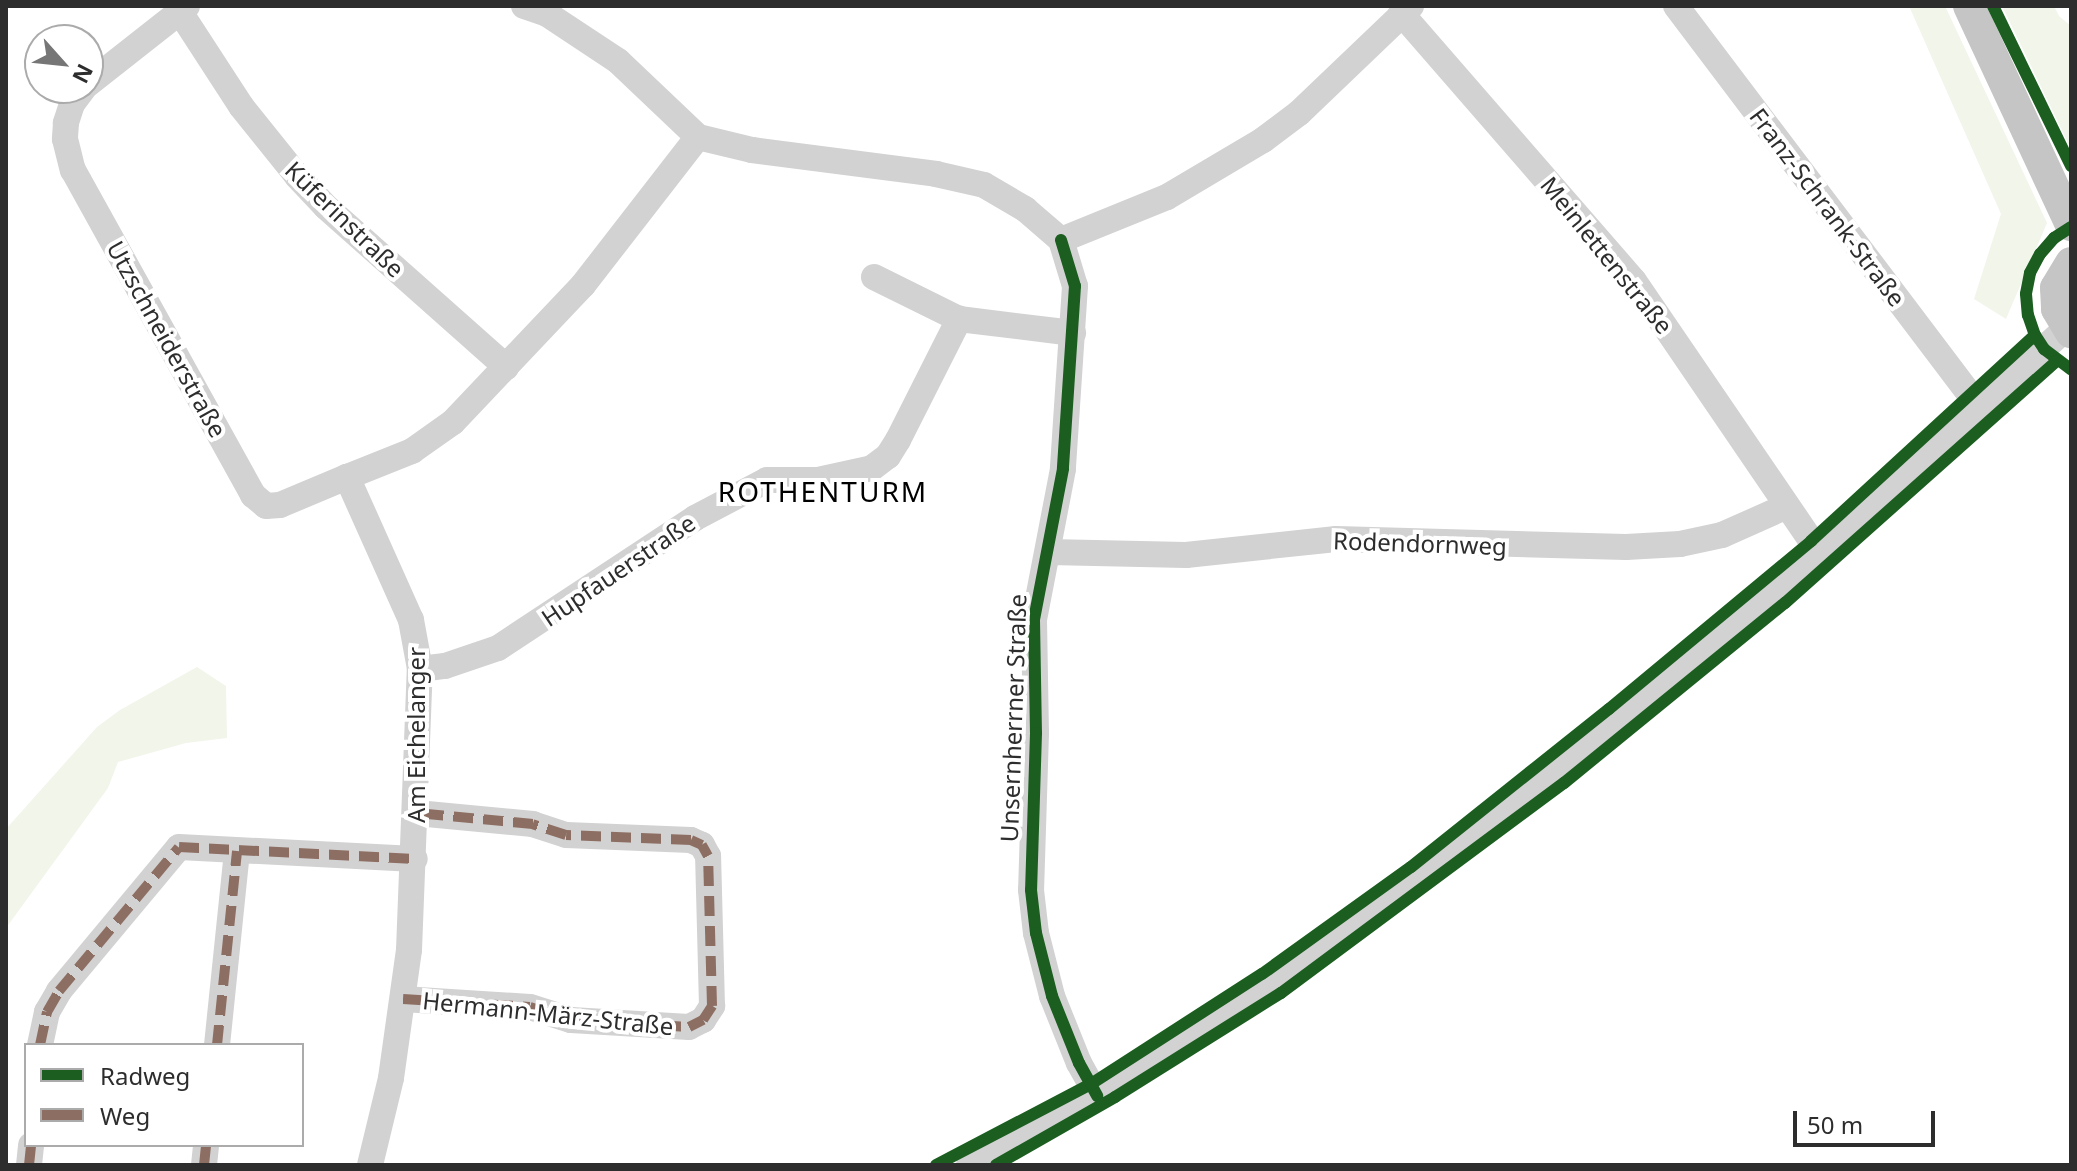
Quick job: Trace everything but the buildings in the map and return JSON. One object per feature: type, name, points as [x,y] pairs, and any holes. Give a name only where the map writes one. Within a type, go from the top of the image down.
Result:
[{"type":"main road","points":[[1969,6],[2071,225]]},
{"type":"main road","points":[[2068,330],[2057,309],[2056,288],[2071,263]]},
{"type":"street","name":"Franz-Schrank-Straße","points":[[1676,6],[1980,408]]},
{"type":"street","name":"Utzschneiderstraße","points":[[104,72],[184,9]]},
{"type":"street","name":"Küferinstraße","points":[[184,9],[241,106],[297,176],[326,207],[506,367]]},
{"type":"street","points":[[540,9],[618,61],[698,137],[752,150],[936,174],[984,185],[1025,209],[1061,240],[1167,197],[1263,140],[1299,113],[1406,10]]},
{"type":"street","name":"Meinlettenstraße","points":[[1406,10],[1634,281],[1785,507],[1819,552]]},
{"type":"street","name":"Utzschneiderstraße","points":[[72,104],[65,139],[73,170],[253,495],[266,506],[280,505],[347,477]]},
{"type":"street","points":[[347,477],[436,438],[583,285],[698,137]]},
{"type":"street","name":"Unsernherrner Straße","points":[[1061,240],[1075,286],[1073,333],[1063,469],[1034,620],[1036,733],[1031,890],[1036,933],[1052,996],[1079,1063],[1097,1096]]},
{"type":"street","points":[[874,277],[959,319],[1073,333]]},
{"type":"street","name":"Hupfauerstraße","points":[[420,669],[445,666],[498,648],[727,498],[767,480],[818,480],[872,468],[888,456],[959,319]]},
{"type":"street","points":[[969,1165],[1097,1096],[1239,1008],[1451,854],[1646,700],[1819,552],[2068,330]]},
{"type":"street","name":"Am Eichelanger","points":[[347,477],[411,620],[420,669],[415,859],[403,999],[391,1078],[370,1165]]},
{"type":"street","name":"Rodendornweg","points":[[1049,552],[1186,555],[1336,539],[1626,547],[1680,544],[1722,535],[1785,507]]},
{"type":"street","name":"Hermann-März-Straße","points":[[403,999],[530,1007],[571,1020],[689,1027],[703,1020],[712,1006],[708,856],[702,845],[691,840],[566,835],[533,824],[417,813]]},
{"type":"street","points":[[40,1043],[47,1012],[59,991],[179,847],[415,859]]},
{"type":"street","points":[[217,1043],[237,851]]},
{"type":"shaded area","points":[[1909,6],[1945,6],[2047,223],[2006,319],[1974,299],[2001,214]]},
{"type":"shaded area","points":[[2002,6],[2054,6],[2059,16],[2071,26],[2071,149]]},
{"type":"shaded area","points":[[197,667],[226,686],[227,738],[186,743],[118,762],[108,788],[6,928],[6,829],[97,727],[120,710]]},
{"type":"marked path","points":[[403,999],[530,1007],[571,1020],[689,1027],[703,1020],[712,1006],[708,856],[702,845],[691,840],[566,835],[533,824],[417,813]]},
{"type":"marked path","points":[[40,1043],[47,1012],[59,991],[179,847],[415,859]]},
{"type":"marked path","points":[[217,1043],[237,851]]},
{"type":"marked path","points":[[29,1165],[31,1147]]},
{"type":"marked path","points":[[204,1165],[206,1147]]},
{"type":"cycle path","points":[[1993,6],[2071,166]]},
{"type":"cycle path","points":[[2071,227],[2054,238],[2040,254],[2030,273],[2026,294],[2028,315],[2035,335],[2044,349],[2071,369]]},
{"type":"cycle path","points":[[1061,240],[1075,286],[1063,469],[1034,620],[1036,733],[1031,890],[1036,933],[1052,996],[1079,1063],[1097,1096]]},
{"type":"cycle path","points":[[936,1165],[1091,1084],[1262,974],[1411,867],[1609,709],[1811,541],[2035,335]]},
{"type":"cycle path","points":[[996,1165],[1115,1097],[1281,993],[1564,783],[1785,603],[2057,361]]},
{"type":"district","name":"ROTHENTURM","points":[[823,491]]}]
